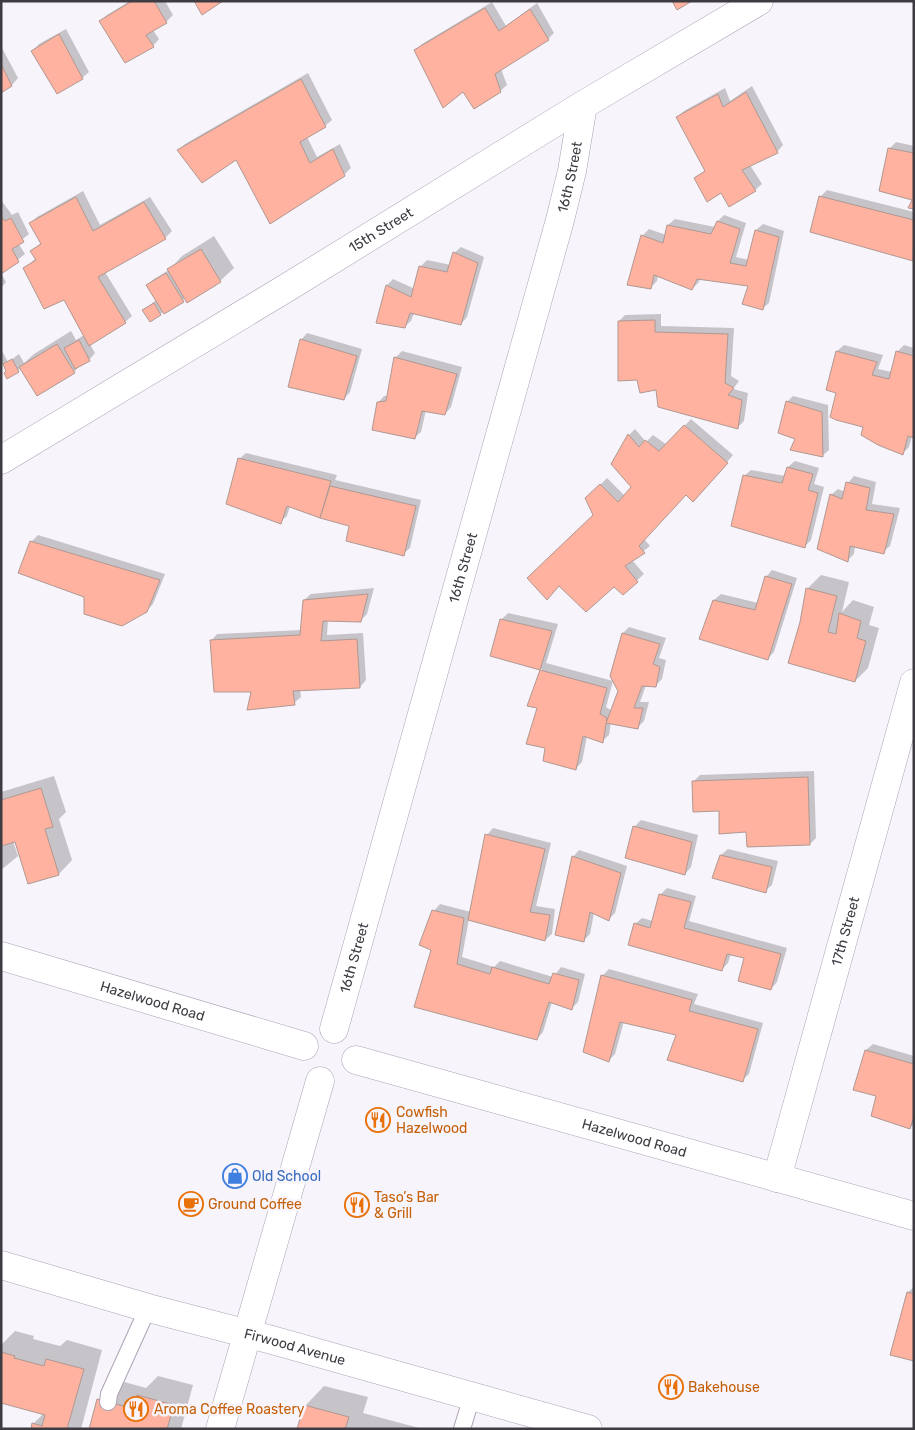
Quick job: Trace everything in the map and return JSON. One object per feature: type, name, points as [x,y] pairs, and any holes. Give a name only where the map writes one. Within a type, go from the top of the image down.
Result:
[{"type":"street","name":"15th Street","points":[[1,460],[288,287],[583,105],[759,1]]},
{"type":"street","name":"16th Street","points":[[334,1029],[560,220],[572,171],[583,105]]},
{"type":"street","name":"17th Street","points":[[777,1178],[914,683]]},
{"type":"street","name":"Hazelwood Road","points":[[1,956],[304,1046]]},
{"type":"street","points":[[324,1029],[334,1029],[350,1038],[356,1060],[344,1077],[328,1082],[320,1081],[307,1071],[303,1063],[304,1046],[316,1032],[324,1029]]},
{"type":"street","name":"Hazelwood Road","points":[[356,1060],[914,1216]]},
{"type":"street","points":[[220,1429],[320,1081]]},
{"type":"street","name":"Firwood Avenue","points":[[1,1265],[148,1308],[588,1429]]},
{"type":"lane","points":[[108,1402],[109,1394],[148,1308]]},
{"type":"lane","points":[[462,1429],[472,1396]]},
{"type":"building","points":[[132,1],[154,1],[167,23],[146,35],[154,47],[125,63],[99,21]]},
{"type":"building","points":[[194,1],[223,1],[202,15]]},
{"type":"building","points":[[672,1],[692,1],[677,10]]},
{"type":"building","points":[[485,8],[499,31],[530,9],[549,40],[495,74],[501,92],[474,109],[463,92],[443,108],[414,50]]},
{"type":"building","points":[[59,34],[83,79],[57,94],[31,51]]},
{"type":"building","points":[[1,64],[12,86],[1,93]]},
{"type":"building","points":[[301,79],[326,127],[300,142],[310,163],[333,149],[345,176],[270,224],[236,160],[202,183],[177,150]]},
{"type":"building","points":[[746,92],[778,153],[742,170],[756,191],[729,207],[721,193],[707,202],[694,178],[705,171],[676,117],[718,94],[723,107]]},
{"type":"building","points":[[888,148],[914,153],[914,209],[908,208],[912,200],[879,191]]},
{"type":"building","points":[[819,196],[914,220],[913,261],[810,232]]},
{"type":"building","points":[[76,197],[93,231],[144,202],[166,239],[98,277],[126,323],[89,346],[64,300],[44,309],[23,268],[36,260],[30,251],[41,244],[29,223]]},
{"type":"building","points":[[1,216],[5,221],[11,218],[24,242],[12,249],[19,262],[1,274]]},
{"type":"building","points":[[717,221],[740,229],[730,263],[746,266],[755,230],[779,237],[763,310],[742,304],[748,286],[697,279],[692,290],[654,275],[651,289],[627,285],[641,235],[663,243],[667,225],[711,234]]},
{"type":"building","points":[[201,249],[221,282],[187,303],[167,269]]},
{"type":"building","points":[[453,252],[478,263],[461,325],[410,313],[405,328],[376,323],[386,285],[411,297],[419,266],[447,272]]},
{"type":"building","points":[[166,273],[184,302],[164,314],[146,285]]},
{"type":"building","points":[[154,303],[161,315],[150,322],[142,310]]},
{"type":"building","points":[[655,320],[655,332],[728,334],[725,383],[734,388],[728,395],[742,400],[738,429],[658,407],[656,390],[640,393],[637,380],[618,381],[618,321]]},
{"type":"building","points":[[300,339],[357,356],[344,400],[288,387]]},
{"type":"building","points":[[79,340],[90,361],[75,369],[64,348]]},
{"type":"building","points":[[57,344],[75,373],[37,396],[19,367]]},
{"type":"building","points":[[836,351],[877,362],[872,375],[889,379],[896,351],[914,356],[914,438],[908,436],[903,455],[878,445],[861,435],[863,427],[830,417],[836,393],[826,390]]},
{"type":"building","points":[[394,357],[457,374],[445,415],[422,411],[415,439],[372,430],[377,402],[386,401]]},
{"type":"building","points":[[12,359],[19,372],[7,379],[3,364]]},
{"type":"building","points":[[786,401],[822,412],[823,457],[790,450],[795,439],[778,433]]},
{"type":"building","points":[[684,425],[728,463],[693,502],[686,495],[639,546],[645,553],[625,566],[638,582],[623,595],[614,587],[586,612],[559,586],[547,600],[527,578],[593,515],[585,498],[600,484],[618,502],[631,487],[611,464],[628,434],[639,447],[645,440],[659,451]]},
{"type":"building","points":[[238,458],[331,481],[320,518],[287,506],[281,524],[226,504]]},
{"type":"building","points":[[787,467],[813,474],[808,490],[818,493],[805,548],[731,526],[743,475],[782,483]]},
{"type":"building","points":[[846,482],[870,488],[866,510],[894,514],[884,554],[850,546],[848,562],[817,549],[830,494],[842,499]]},
{"type":"building","points":[[330,486],[416,506],[404,556],[346,541],[349,526],[320,518]]},
{"type":"building","points":[[30,541],[160,580],[147,612],[122,626],[84,614],[84,597],[18,573]]},
{"type":"building","points":[[765,576],[792,584],[768,660],[699,639],[713,600],[755,610]]},
{"type":"building","points":[[806,588],[837,596],[828,632],[836,634],[839,613],[861,621],[857,638],[866,641],[855,682],[788,663],[800,622]]},
{"type":"building","points":[[368,594],[361,622],[323,621],[321,641],[357,639],[360,688],[293,691],[295,705],[247,710],[251,692],[214,692],[210,640],[300,635],[303,600]]},
{"type":"building","points":[[500,619],[552,631],[540,670],[490,656]]},
{"type":"building","points":[[622,633],[660,644],[653,664],[660,667],[656,687],[642,686],[634,708],[643,708],[638,729],[606,723],[618,691],[610,676]]},
{"type":"building","points":[[540,670],[607,688],[600,714],[607,718],[603,743],[583,736],[576,770],[543,761],[545,748],[526,744],[537,708],[527,706]]},
{"type":"building","points":[[808,777],[810,845],[747,847],[746,832],[719,834],[719,811],[693,812],[692,781]]},
{"type":"building","points":[[41,788],[53,827],[45,829],[59,875],[28,884],[15,842],[1,846],[1,800]]},
{"type":"building","points":[[633,826],[692,842],[685,875],[625,858]]},
{"type":"building","points":[[485,834],[545,849],[530,912],[550,915],[545,941],[468,920]]},
{"type":"building","points":[[720,855],[772,867],[766,893],[712,878]]},
{"type":"building","points":[[572,856],[621,873],[609,921],[590,912],[584,942],[555,935]]},
{"type":"building","points":[[659,894],[691,902],[684,928],[781,954],[771,990],[738,981],[744,958],[727,954],[722,971],[628,945],[634,923],[650,928]]},
{"type":"building","points":[[432,910],[464,918],[457,964],[490,974],[492,967],[549,984],[553,973],[579,980],[572,1010],[549,1002],[537,1040],[414,1007],[431,950],[419,945]]},
{"type":"building","points":[[601,975],[692,1000],[689,1011],[758,1029],[743,1082],[667,1060],[676,1035],[620,1022],[609,1062],[583,1052]]},
{"type":"building","points":[[865,1050],[914,1064],[914,1116],[910,1129],[871,1116],[876,1096],[853,1090]]},
{"type":"building","points":[[907,1292],[914,1294],[914,1361],[890,1355]]},
{"type":"building","points":[[1,1352],[15,1356],[14,1358],[44,1366],[46,1359],[84,1369],[67,1429],[31,1429],[32,1423],[42,1426],[45,1415],[1,1403]]},
{"type":"building","points":[[137,1395],[174,1405],[167,1429],[89,1429],[97,1399],[134,1409]]},
{"type":"building","points":[[304,1405],[349,1417],[345,1429],[297,1429]]},
{"type":"place","name":"Cowfish Hazelwood","points":[[378,1120]]},
{"type":"place","name":"Old School","points":[[235,1176]]},
{"type":"place","name":"Ground Coffee","points":[[191,1204]]},
{"type":"place","name":"Taso’s Bar & Grill","points":[[357,1205]]},
{"type":"place","name":"Bakehouse","points":[[671,1387]]},
{"type":"place","name":"Aroma Coffee Roastery","points":[[136,1409]]}]
